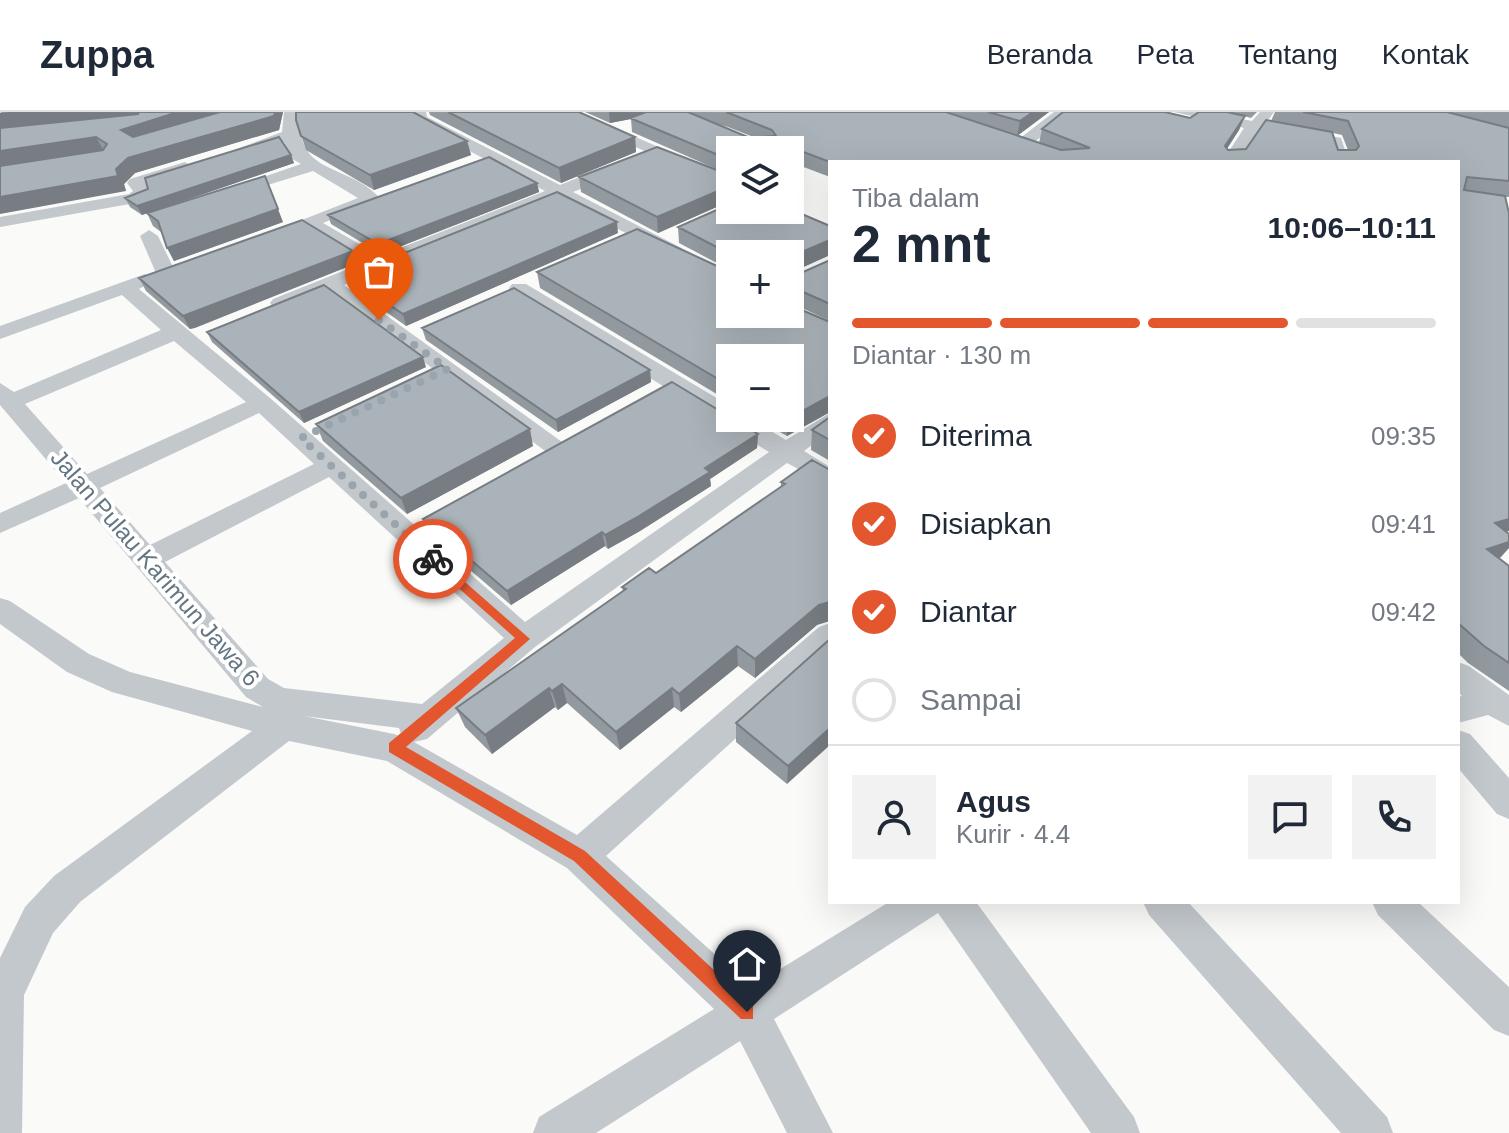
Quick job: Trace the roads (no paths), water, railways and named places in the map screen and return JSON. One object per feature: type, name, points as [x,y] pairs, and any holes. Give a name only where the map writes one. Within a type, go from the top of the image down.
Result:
[{"type":"street","points":[[252,242],[380,197],[312,166],[297,155],[290,135],[292,112]]},
{"type":"street","points":[[419,116],[444,112]]},
{"type":"street","points":[[565,112],[716,177]]},
{"type":"street","points":[[1044,153],[1013,142],[1064,112]]},
{"type":"street","points":[[1182,112],[1335,141],[1340,160]]},
{"type":"street","points":[[1231,160],[1253,126],[1267,112]]},
{"type":"street","points":[[419,116],[555,192],[716,274]]},
{"type":"street","points":[[609,132],[631,124]]},
{"type":"street","points":[[231,153],[290,135]]},
{"type":"street","points":[[254,314],[657,153]]},
{"type":"street","points":[[460,168],[490,157]]},
{"type":"street","points":[[0,222],[135,198],[142,192],[136,183],[201,162]]},
{"type":"street","points":[[215,196],[312,166]]},
{"type":"street","points":[[309,222],[377,263]]},
{"type":"street","points":[[656,244],[681,232]]},
{"type":"street","points":[[614,245],[637,235]]},
{"type":"street","points":[[0,333],[173,270],[149,236]]},
{"type":"street","points":[[493,300],[543,278]]},
{"type":"street","points":[[328,283],[557,447]]},
{"type":"street","points":[[126,288],[191,335],[330,466],[524,639]]},
{"type":"street","points":[[519,288],[828,477]]},
{"type":"street","points":[[404,338],[429,327]]},
{"type":"street","points":[[8,409],[191,335]]},
{"type":"street","points":[[422,380],[448,369]]},
{"type":"street","points":[[647,397],[673,383]]},
{"type":"street","points":[[0,524],[262,403]]},
{"type":"street","name":"Jalan Pulau Karimun Jawa 6","points":[[8,409],[84,485],[257,688],[279,700],[428,718]]},
{"type":"street","points":[[394,748],[524,639],[828,421]]},
{"type":"street","points":[[301,438],[329,425]]},
{"type":"street","points":[[529,462],[582,433]]},
{"type":"street","points":[[149,558],[330,466]]},
{"type":"street","points":[[403,532],[431,516]]},
{"type":"street","points":[[0,609],[78,663],[123,683],[284,726],[394,748],[580,856],[747,1012],[811,1133]]},
{"type":"street","points":[[580,856],[828,637]]},
{"type":"street","points":[[1460,677],[1500,707]]},
{"type":"street","points":[[1460,710],[1500,707]]},
{"type":"street","points":[[0,1133],[4,993],[39,920],[67,889],[284,726]]},
{"type":"street","points":[[1460,746],[1509,803]]},
{"type":"street","points":[[558,1132],[921,904]]},
{"type":"street","points":[[954,904],[1118,1133]]},
{"type":"street","points":[[1164,904],[1371,1133]]},
{"type":"street","points":[[1393,904],[1509,1015]]}]
